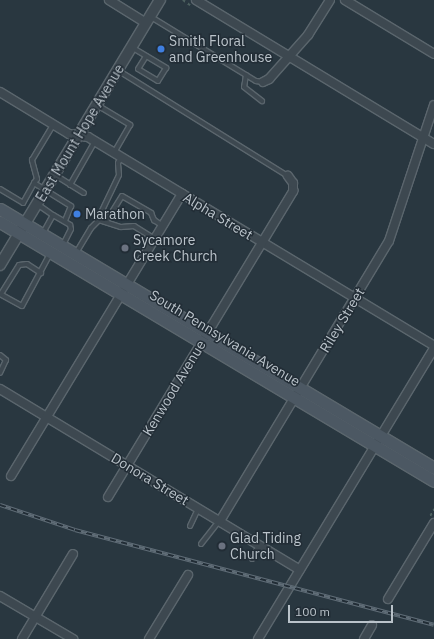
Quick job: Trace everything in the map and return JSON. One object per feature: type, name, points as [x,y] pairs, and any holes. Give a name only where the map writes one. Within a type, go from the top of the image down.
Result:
[{"type":"main road","name":"South Pennsylvania Avenue","points":[[0,209],[76,253],[202,342],[298,392]]},
{"type":"main road","name":"South Pennsylvania Avenue","points":[[0,222],[51,252],[126,288],[209,332],[298,392],[379,441],[434,468]]},
{"type":"main road","name":"South Pennsylvania Avenue","points":[[379,441],[434,482]]},
{"type":"street","points":[[109,0],[148,20]]},
{"type":"street","name":"East Mount Hope Avenue","points":[[0,265],[160,0]]},
{"type":"street","points":[[196,0],[434,144]]},
{"type":"street","points":[[263,82],[269,80],[313,28],[330,0]]},
{"type":"street","points":[[345,0],[434,54]]},
{"type":"street","name":"Alpha Street","points":[[0,92],[69,134],[79,135],[95,141],[434,347]]},
{"type":"street","name":"Riley Street","points":[[220,521],[355,298],[394,230],[434,105]]},
{"type":"street","name":"Kenwood Avenue","points":[[108,497],[293,191],[293,182],[288,176]]},
{"type":"street","points":[[11,476],[182,194]]},
{"type":"street","points":[[258,639],[379,441],[434,347]]},
{"type":"street","name":"Donora Street","points":[[0,389],[300,570]]},
{"type":"street","points":[[388,599],[434,523]]},
{"type":"street","points":[[22,639],[73,554]]},
{"type":"street","points":[[149,639],[188,575]]},
{"type":"street","points":[[0,596],[73,639]]},
{"type":"street","points":[[364,639],[372,625]]},
{"type":"lane","points":[[148,20],[246,75],[263,82]]},
{"type":"lane","points":[[131,47],[146,56],[166,68],[158,81],[138,69],[146,56]]},
{"type":"lane","points":[[117,70],[288,176]]},
{"type":"lane","points":[[246,75],[244,87],[262,101]]},
{"type":"lane","points":[[76,253],[97,221],[119,175],[118,155],[130,125],[97,104]]},
{"type":"lane","points":[[0,189],[22,203],[37,179],[32,160],[54,124]]},
{"type":"lane","points":[[70,185],[95,141]]},
{"type":"lane","points":[[55,174],[84,193]]},
{"type":"lane","points":[[34,183],[71,206],[65,221]]},
{"type":"lane","points":[[107,220],[122,196],[151,213],[154,220],[163,226]]},
{"type":"lane","points":[[37,204],[65,221],[71,229],[63,245]]},
{"type":"lane","points":[[42,234],[53,215]]},
{"type":"lane","points":[[97,221],[107,220],[121,226],[134,226],[155,239]]},
{"type":"lane","points":[[41,273],[27,264],[19,265],[0,294],[22,306],[41,273],[51,252]]},
{"type":"lane","points":[[0,355],[6,360],[0,373]]},
{"type":"lane","points":[[190,526],[198,508]]},
{"type":"lane","points":[[201,544],[220,521]]},
{"type":"lane","points":[[252,558],[259,545]]},
{"type":"railway","points":[[0,505],[75,530],[434,625]]},
{"type":"place","name":"Smith Floral and Greenhouse","points":[[161,49]]},
{"type":"place","name":"Marathon","points":[[77,214]]},
{"type":"place","name":"Sycamore Creek Church","points":[[125,248]]},
{"type":"place","name":"Glad Tiding Church","points":[[222,546]]}]
